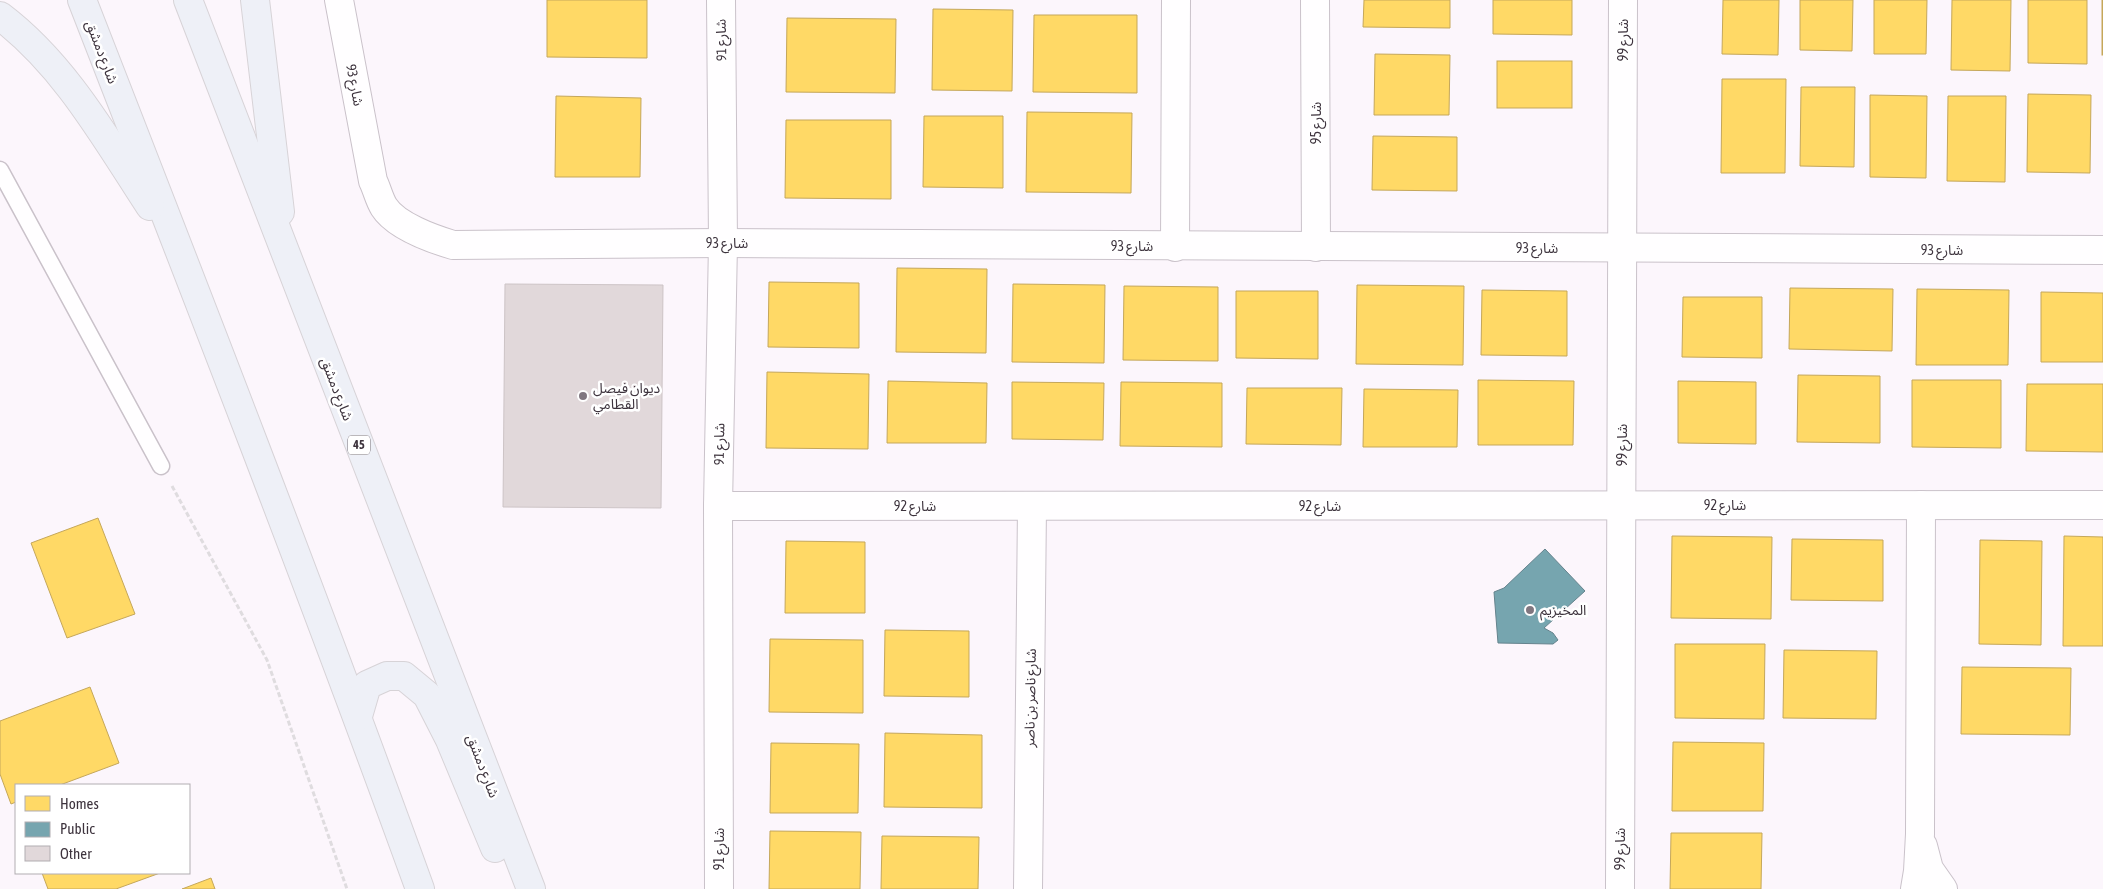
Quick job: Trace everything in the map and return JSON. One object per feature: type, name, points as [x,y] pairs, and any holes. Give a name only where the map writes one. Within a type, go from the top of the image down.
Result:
[{"type":"main road","name":"شارع دمشق","points":[[82,0],[181,252],[358,716],[420,889]]},
{"type":"main road","name":"شارع دمشق","points":[[188,0],[531,889]]},
{"type":"main road","points":[[255,0],[284,251]]},
{"type":"main road","points":[[0,16],[24,35],[70,86],[181,252]]},
{"type":"main road","points":[[358,716],[367,685],[387,676],[404,676],[428,695],[450,740],[513,889]]},
{"type":"street","name":"شارع 93","points":[[339,0],[373,181],[384,208],[404,224],[429,238],[453,244],[723,243],[1175,247],[2103,250]]},
{"type":"street","name":"شارع 91","points":[[718,889],[718,506],[723,243],[721,0]]},
{"type":"street","points":[[1175,247],[1176,0]]},
{"type":"street","name":"شارع 95","points":[[1315,0],[1316,247]]},
{"type":"street","name":"شارع 99","points":[[1620,889],[1623,0]]},
{"type":"street","points":[[1916,889],[1920,834],[1921,505]]},
{"type":"street","name":"شارع 92","points":[[718,506],[2103,505]]},
{"type":"street","name":"شارع ناصر بن ناصر","points":[[1028,889],[1032,506]]},
{"type":"street","points":[[1920,834],[1929,869],[1944,889]]},
{"type":"lane","points":[[0,170],[161,466]]},
{"type":"path","points":[[161,466],[267,660],[347,889]]},
{"type":"building: Homes","points":[[547,0],[647,0],[647,58],[547,57]]},
{"type":"building: Homes","points":[[1364,0],[1450,0],[1450,28],[1363,27]]},
{"type":"building: Homes","points":[[1493,0],[1572,0],[1572,35],[1493,34]]},
{"type":"building: Homes","points":[[1723,0],[1779,0],[1778,55],[1722,54]]},
{"type":"building: Homes","points":[[1800,0],[1853,0],[1852,51],[1800,50]]},
{"type":"building: Homes","points":[[1874,0],[1927,0],[1926,54],[1874,54]]},
{"type":"building: Homes","points":[[1952,0],[2011,0],[2010,71],[1951,70]]},
{"type":"building: Homes","points":[[2028,0],[2087,0],[2087,64],[2028,63]]},
{"type":"building: Homes","points":[[2103,0],[2103,55],[2102,55]]},
{"type":"building: Homes","points":[[933,9],[1013,10],[1012,91],[932,90]]},
{"type":"building: Homes","points":[[1034,15],[1137,15],[1137,93],[1033,92]]},
{"type":"building: Homes","points":[[787,18],[896,19],[895,93],[786,92]]},
{"type":"building: Homes","points":[[1375,54],[1450,55],[1449,115],[1374,115]]},
{"type":"building: Homes","points":[[1497,61],[1572,61],[1572,108],[1497,108]]},
{"type":"building: Homes","points":[[1722,79],[1786,79],[1785,173],[1721,173]]},
{"type":"building: Homes","points":[[1801,87],[1855,87],[1854,167],[1800,166]]},
{"type":"building: Homes","points":[[2028,94],[2091,95],[2090,173],[2027,172]]},
{"type":"building: Homes","points":[[1870,95],[1927,96],[1926,178],[1870,177]]},
{"type":"building: Homes","points":[[556,96],[641,98],[640,177],[555,177]]},
{"type":"building: Homes","points":[[1948,96],[2006,96],[2005,182],[1947,181]]},
{"type":"building: Homes","points":[[1027,112],[1132,113],[1131,193],[1026,192]]},
{"type":"building: Homes","points":[[924,116],[1003,116],[1003,188],[923,187]]},
{"type":"building: Homes","points":[[786,120],[891,120],[891,199],[785,198]]},
{"type":"building: Homes","points":[[1373,136],[1457,137],[1457,191],[1372,190]]},
{"type":"building: Homes","points":[[897,268],[987,269],[986,353],[896,352]]},
{"type":"building: Homes","points":[[769,282],[859,283],[859,348],[768,347]]},
{"type":"building: Homes","points":[[1013,284],[1105,285],[1104,363],[1012,362]]},
{"type":"building: Homes","points":[[1357,285],[1464,286],[1463,365],[1356,364]]},
{"type":"building: Homes","points":[[1124,286],[1218,287],[1218,361],[1123,360]]},
{"type":"building: Homes","points":[[1790,288],[1893,289],[1892,351],[1789,349]]},
{"type":"building: Homes","points":[[1917,289],[2009,290],[2008,365],[1916,365]]},
{"type":"building: Homes","points":[[1482,290],[1567,291],[1567,356],[1481,355]]},
{"type":"building: Homes","points":[[1236,291],[1318,291],[1318,359],[1236,358]]},
{"type":"building: Homes","points":[[2041,292],[2103,293],[2103,362],[2041,362]]},
{"type":"building: Homes","points":[[1683,297],[1762,297],[1762,358],[1682,357]]},
{"type":"building: Homes","points":[[767,372],[869,374],[868,449],[766,448]]},
{"type":"building: Homes","points":[[1798,375],[1880,376],[1880,443],[1797,442]]},
{"type":"building: Homes","points":[[1478,380],[1574,381],[1573,445],[1478,445]]},
{"type":"building: Homes","points":[[1912,380],[2001,380],[2001,448],[1912,447]]},
{"type":"building: Homes","points":[[888,381],[987,383],[986,443],[887,443]]},
{"type":"building: Homes","points":[[1678,381],[1756,382],[1756,444],[1678,443]]},
{"type":"building: Homes","points":[[1012,382],[1104,383],[1103,440],[1012,439]]},
{"type":"building: Homes","points":[[1121,382],[1222,383],[1222,447],[1120,446]]},
{"type":"building: Homes","points":[[2027,384],[2103,384],[2103,452],[2026,451]]},
{"type":"building: Homes","points":[[1247,388],[1342,388],[1341,445],[1246,444]]},
{"type":"building: Homes","points":[[1364,389],[1458,390],[1457,447],[1363,447]]},
{"type":"building: Homes","points":[[98,518],[135,614],[67,638],[31,543]]},
{"type":"building: Homes","points":[[1672,536],[1772,537],[1771,619],[1671,618]]},
{"type":"building: Homes","points":[[2064,536],[2103,537],[2103,646],[2063,646]]},
{"type":"building: Homes","points":[[1792,539],[1883,540],[1883,601],[1791,600]]},
{"type":"building: Homes","points":[[1980,540],[2042,541],[2041,645],[1979,644]]},
{"type":"building: Homes","points":[[786,541],[865,542],[865,613],[785,613]]},
{"type":"building: Homes","points":[[885,630],[969,631],[969,697],[884,696]]},
{"type":"building: Homes","points":[[770,639],[863,640],[863,713],[769,712]]},
{"type":"building: Homes","points":[[1675,644],[1765,644],[1764,719],[1675,718]]},
{"type":"building: Homes","points":[[1784,650],[1877,651],[1876,719],[1783,718]]},
{"type":"building: Homes","points":[[1962,667],[2071,668],[2070,735],[1961,734]]},
{"type":"building: Homes","points":[[90,687],[119,763],[63,784],[15,784],[15,802],[11,804],[0,774],[0,721]]},
{"type":"building: Homes","points":[[885,733],[982,735],[982,808],[884,807]]},
{"type":"building: Homes","points":[[1673,742],[1764,743],[1763,811],[1672,811]]},
{"type":"building: Homes","points":[[771,743],[859,744],[858,813],[770,813]]},
{"type":"building: Homes","points":[[770,831],[861,832],[860,889],[769,889]]},
{"type":"building: Homes","points":[[1671,833],[1762,833],[1761,889],[1670,889]]},
{"type":"building: Homes","points":[[882,836],[979,837],[978,889],[881,889]]},
{"type":"building: Homes","points":[[42,874],[157,874],[116,889],[48,889]]},
{"type":"building: Homes","points":[[211,878],[215,889],[182,889]]},
{"type":"building: Public","name":"المخيزيم","points":[[1545,549],[1585,591],[1544,628],[1553,633],[1558,640],[1553,644],[1498,643],[1494,592],[1504,588]]},
{"type":"building: Other","name":"ديوان فيصل القطامي","points":[[505,284],[663,285],[661,508],[503,507]]},
{"type":"place","name":"ديوان فيصل القطامي","points":[[583,396]]},
{"type":"place","name":"المخيزيم","points":[[1530,610]]}]
